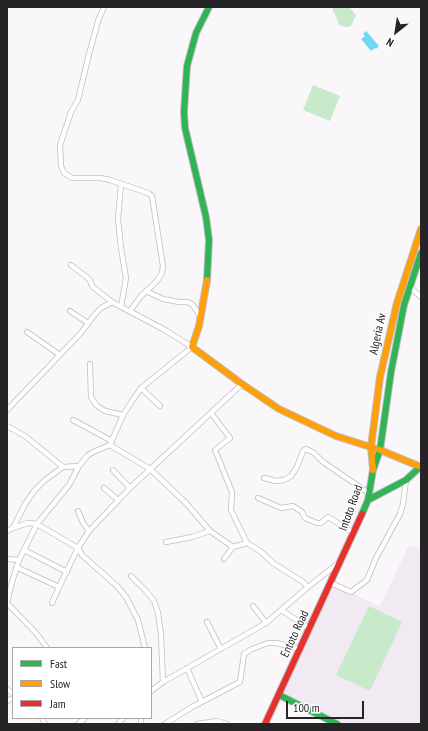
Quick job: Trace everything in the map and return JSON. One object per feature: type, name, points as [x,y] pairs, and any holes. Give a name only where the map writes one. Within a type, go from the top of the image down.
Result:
[{"type":"main road","points":[[209,7],[196,33],[188,66],[184,112],[185,128],[206,217],[209,240],[208,277],[197,335],[192,347],[242,384],[279,409],[296,418],[336,436],[380,450],[421,467],[406,480],[369,497]]},
{"type":"main road","name":"Algeria Av","points":[[373,470],[371,447],[380,377],[397,303],[421,228]]},
{"type":"main road","name":"Algeria Av","points":[[373,470],[380,450],[391,372],[404,305],[410,287],[418,273],[421,253]]},
{"type":"main road","name":"Intoto Road","points":[[345,552],[369,497],[373,470]]},
{"type":"main road","name":"Entoto Road","points":[[265,724],[345,552]]},
{"type":"main road","points":[[279,695],[337,724]]},
{"type":"street","points":[[104,7],[88,54],[78,100],[71,112],[60,145],[61,166],[64,173],[72,178],[100,178],[148,193],[152,196],[163,266],[162,273],[157,281],[146,291],[130,311]]},
{"type":"street","points":[[121,184],[118,219],[126,278],[121,306]]},
{"type":"street","points":[[46,647],[36,633],[7,603],[19,560],[37,524],[69,485],[79,466],[87,456],[111,443],[123,415],[141,388],[192,347],[112,302],[93,287],[89,279],[71,265]]},
{"type":"street","points":[[410,287],[421,297]]},
{"type":"street","points":[[146,291],[163,299],[192,304],[200,317]]},
{"type":"street","points":[[7,410],[80,334],[101,308],[112,302]]},
{"type":"street","points":[[70,311],[88,323]]},
{"type":"street","points":[[27,332],[60,355]]},
{"type":"street","points":[[90,364],[91,397],[96,405],[105,411],[123,415]]},
{"type":"street","points":[[52,603],[78,548],[89,531],[130,488],[242,384]]},
{"type":"street","points":[[141,388],[160,406]]},
{"type":"street","points":[[211,413],[230,438],[215,450],[232,492],[232,510],[247,543],[308,587]]},
{"type":"street","points":[[73,420],[150,469],[186,503],[210,531],[232,547]]},
{"type":"street","points":[[7,426],[25,436],[64,467]]},
{"type":"street","points":[[264,478],[276,481],[284,480],[291,476],[297,468],[303,451],[306,449],[314,453],[323,462],[369,497]]},
{"type":"street","points":[[13,528],[25,504],[34,491],[45,480],[64,467],[79,466]]},
{"type":"street","points":[[113,470],[130,488]]},
{"type":"street","points":[[331,583],[351,592],[367,580],[376,558],[404,504],[406,480]]},
{"type":"street","points":[[104,488],[118,500]]},
{"type":"street","points":[[258,498],[281,508],[293,506],[302,512],[305,518],[317,523],[321,523],[328,517],[354,533]]},
{"type":"street","points":[[78,511],[83,523],[89,531]]},
{"type":"street","points":[[7,531],[28,523],[37,524],[78,548],[82,555],[117,586],[126,597],[138,620],[145,647]]},
{"type":"street","points":[[166,542],[192,537],[210,531]]},
{"type":"street","points":[[224,558],[232,547],[247,543]]},
{"type":"street","points":[[24,550],[67,572]]},
{"type":"street","points":[[7,558],[19,560]]},
{"type":"street","points":[[152,689],[266,623],[339,563]]},
{"type":"street","points":[[16,567],[59,587]]},
{"type":"street","points":[[131,576],[146,591],[154,602],[158,613],[161,634],[163,682]]},
{"type":"street","points":[[253,606],[266,623]]},
{"type":"street","points":[[281,610],[309,628]]},
{"type":"street","points":[[207,622],[221,649]]},
{"type":"street","points":[[165,724],[240,682],[244,654],[252,649],[268,643],[277,643],[300,648]]},
{"type":"street","points":[[187,668],[202,702]]},
{"type":"street","points":[[197,724],[217,721],[227,724]]},
{"type":"shaded area","points":[[409,545],[419,548],[421,545],[421,724],[342,724],[281,692],[336,582],[363,599],[380,606]]},
{"type":"green space","points":[[333,7],[349,7],[356,15],[351,26],[346,27],[339,25],[333,11]]},
{"type":"green space","points":[[313,85],[340,96],[330,121],[303,110]]},
{"type":"green space","points":[[369,606],[402,622],[370,691],[336,675]]},
{"type":"water","points":[[366,31],[379,46],[371,51],[361,39],[365,36],[363,34]]},
{"type":"traffic: fast","points":[[207,280],[209,240],[206,217],[185,128],[184,112],[187,66],[196,33],[209,7]]},
{"type":"traffic: fast","points":[[362,514],[368,500],[373,470],[380,450],[391,372],[404,305],[421,253]]},
{"type":"traffic: fast","points":[[368,500],[406,480],[420,467]]},
{"type":"traffic: fast","points":[[279,695],[337,724]]},
{"type":"traffic: slow","points":[[373,470],[371,447],[380,377],[397,303],[421,229]]},
{"type":"traffic: slow","points":[[207,280],[199,326],[192,347],[279,409],[336,436],[380,450],[421,467]]},
{"type":"traffic: jam","points":[[265,724],[362,514]]}]
